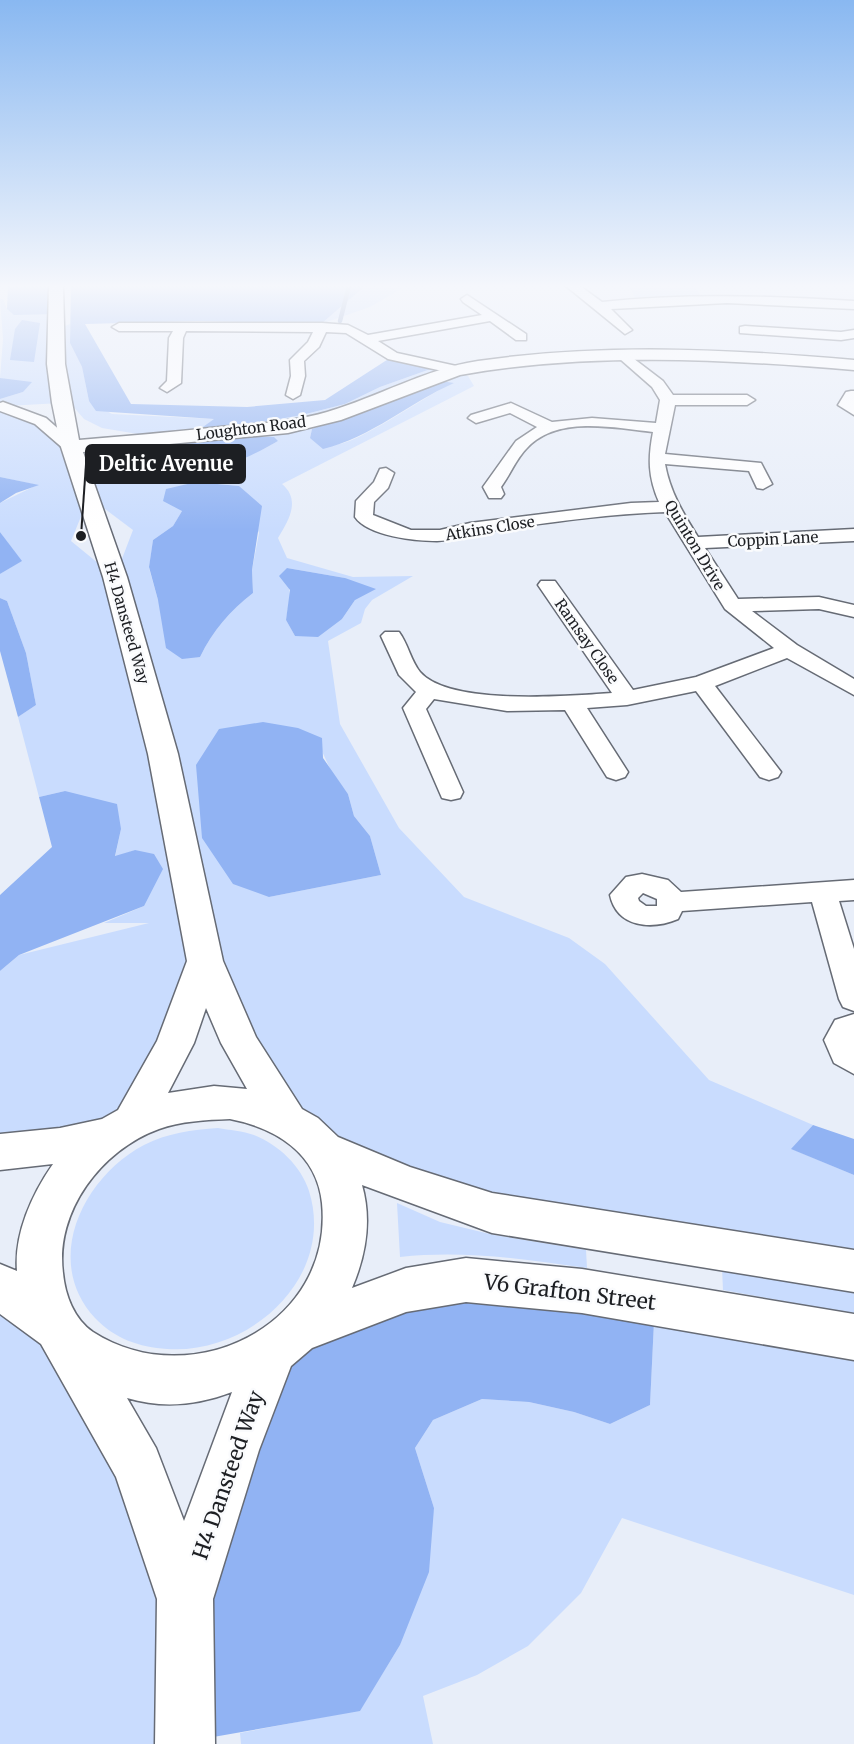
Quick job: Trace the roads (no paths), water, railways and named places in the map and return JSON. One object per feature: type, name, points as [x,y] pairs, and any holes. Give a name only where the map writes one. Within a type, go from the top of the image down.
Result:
[{"type":"street","name":"H4 Dansteed Way","points":[[55,367],[49,404],[71,447],[115,577],[163,754],[189,894],[204,957],[240,1044],[287,1119]]},
{"type":"street","points":[[167,388],[174,383],[175,367]]},
{"type":"street","points":[[293,395],[298,376],[297,367]]},
{"type":"street","points":[[444,367],[456,370]]},
{"type":"street","name":"Loughton Road","points":[[71,447],[141,438],[288,427],[334,416],[456,370],[478,367]]},
{"type":"street","points":[[638,367],[658,384],[668,400],[747,400]]},
{"type":"street","name":"Quinton Drive","points":[[668,400],[656,458],[660,484],[670,507],[732,605],[789,651],[854,688]]},
{"type":"street","points":[[1,407],[49,404],[115,435],[141,438]]},
{"type":"street","points":[[1,407],[26,411],[42,419],[71,447]]},
{"type":"street","points":[[476,418],[511,408],[549,427]]},
{"type":"street","points":[[495,494],[492,487],[526,440],[549,427],[583,423],[662,428]]},
{"type":"street","points":[[656,458],[760,467],[763,484]]},
{"type":"street","name":"Atkins Close","points":[[386,473],[382,484],[365,501],[364,517],[383,527],[410,535],[440,536],[490,525],[631,508],[670,507]]},
{"type":"street","name":"Coppin Lane","points":[[693,543],[854,535]]},
{"type":"street","name":"Ramsay Close","points":[[548,585],[627,698]]},
{"type":"street","points":[[732,605],[790,601],[819,603],[854,611]]},
{"type":"street","points":[[392,636],[410,675],[429,691],[414,708],[451,792]]},
{"type":"street","name":"Ramsay Close","points":[[429,691],[507,704],[572,703],[627,698],[702,682],[789,651]]},
{"type":"street","points":[[702,682],[769,772]]},
{"type":"street","points":[[572,703],[616,772]]},
{"type":"street","points":[[672,902],[854,890]]},
{"type":"street","points":[[823,893],[854,999]]},
{"type":"street","points":[[122,1129],[175,1043],[204,957]]},
{"type":"street","points":[[854,1026],[846,1029],[840,1040],[845,1054],[854,1061]]},
{"type":"street","points":[[0,1152],[60,1146],[122,1129],[155,1112],[193,1103],[212,1102],[252,1106],[287,1119],[325,1150],[400,1183],[492,1213],[854,1271]]},
{"type":"street","name":"H4 Dansteed Way","points":[[122,1129],[86,1156],[58,1191],[45,1222],[38,1266],[44,1299],[138,1466],[185,1599]]},
{"type":"street","points":[[282,1342],[316,1307],[335,1275],[347,1233],[347,1216],[339,1177],[325,1150]]},
{"type":"street","name":"V6 Grafton Street","points":[[64,1336],[120,1373],[172,1382],[214,1376],[282,1342],[406,1290],[466,1280],[582,1291],[854,1337]]},
{"type":"street","points":[[0,1286],[64,1336]]},
{"type":"street","name":"H4 Dansteed Way","points":[[185,1744],[185,1599],[234,1450],[282,1342]]},
{"type":"place","name":"Deltic Avenue","points":[[81,536]]}]
